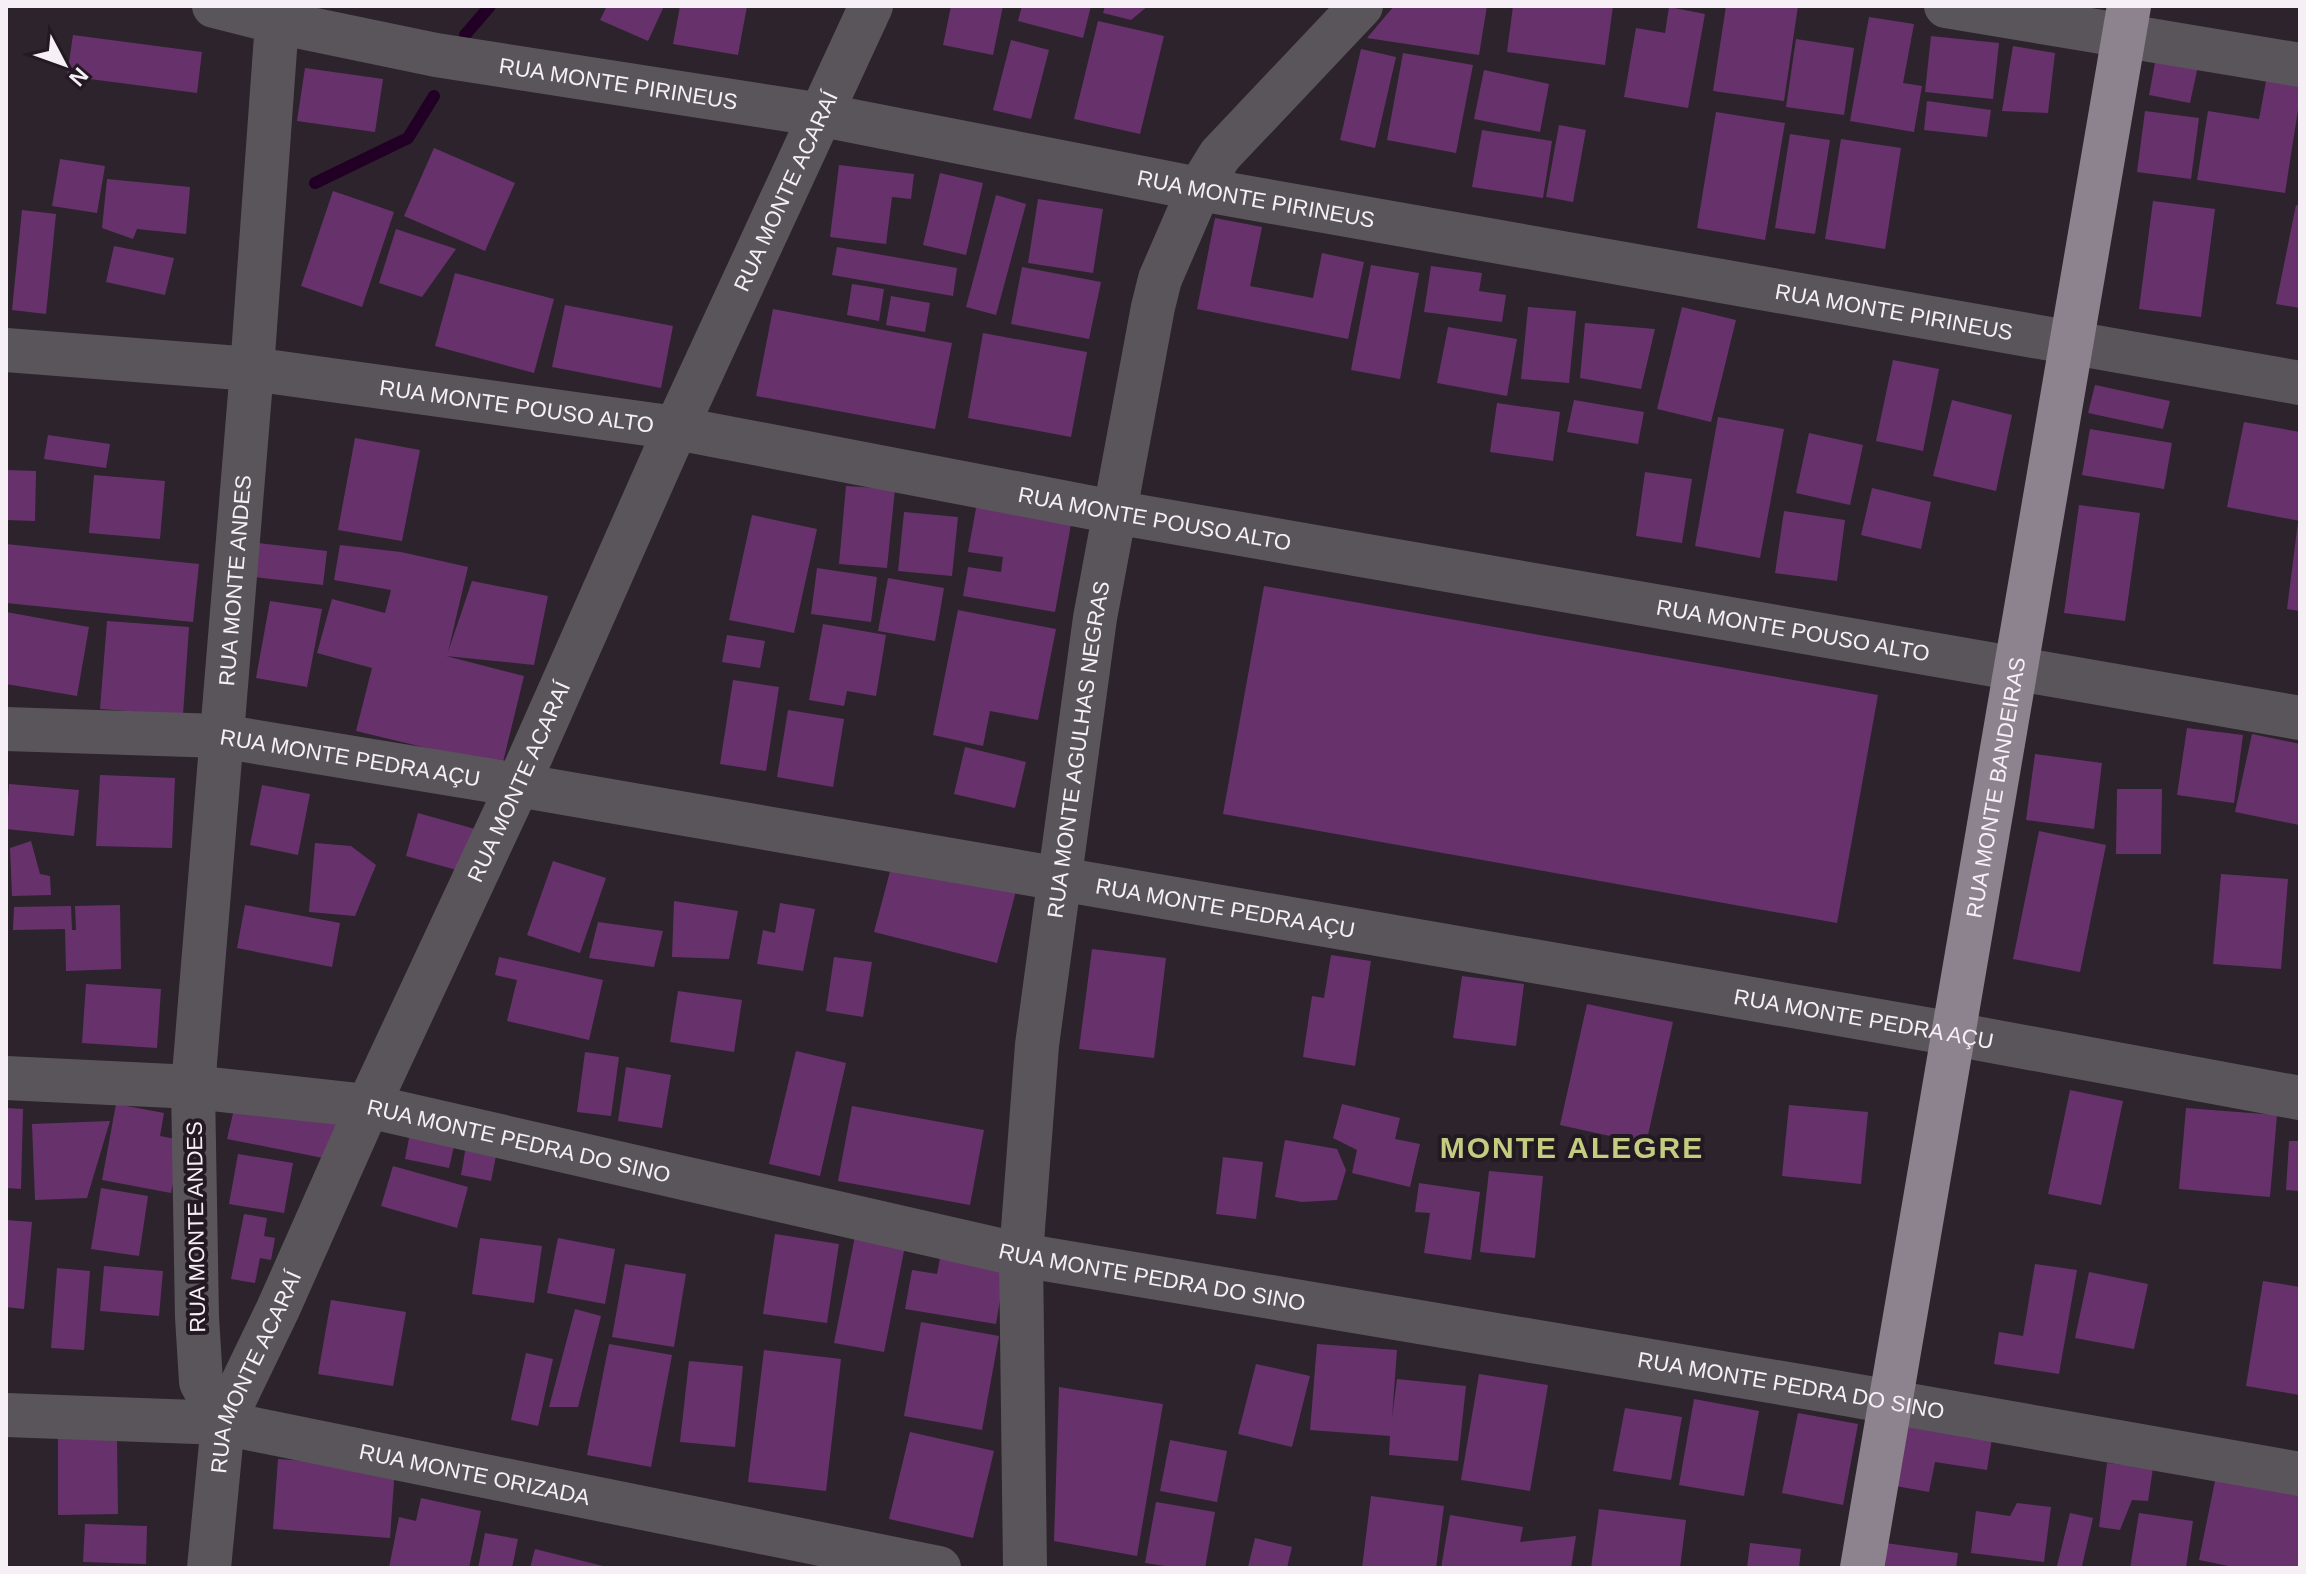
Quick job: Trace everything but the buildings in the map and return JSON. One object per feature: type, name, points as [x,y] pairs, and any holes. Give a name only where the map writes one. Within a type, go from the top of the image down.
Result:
[{"type":"main road","name":"RUA MONTE BANDEIRAS","points":[[1862,1568],[2126,21]]},
{"type":"street","name":"RUA MONTE PIRINEUS","points":[[214,6],[436,55],[822,115],[1199,189],[2300,383]]},
{"type":"street","name":"RUA MONTE ACARAÍ","points":[[209,1568],[223,1423],[518,785],[676,428],[871,6]]},
{"type":"street","name":"RUA MONTE AGULHAS NEGRAS","points":[[1025,1568],[1021,1255],[1037,1045],[1095,618],[1153,307],[1160,279],[1199,189],[1220,155],[1361,6]]},
{"type":"street","points":[[1946,6],[2126,21],[2300,65]]},
{"type":"street","name":"RUA MONTE ANDES","points":[[223,1423],[201,1382],[193,1087],[277,22]]},
{"type":"street","name":"RUA MONTE POUSO ALTO","points":[[6,350],[252,369],[676,428],[1114,512],[2300,718]]},
{"type":"street","name":"RUA MONTE PEDRA AÇU","points":[[6,729],[220,736],[1954,1034],[2300,1098]]},
{"type":"street","name":"RUA MONTE PEDRA DO SINO","points":[[6,1078],[193,1087],[368,1106],[1021,1255],[1791,1384],[2300,1474]]},
{"type":"street","name":"RUA MONTE ORIZADA","points":[[6,1415],[223,1423],[939,1568]]},
{"type":"waterway","points":[[465,35],[490,6]]},
{"type":"waterway","points":[[315,183],[408,138],[434,96]]},
{"type":"district","name":"MONTE ALEGRE","points":[[1572,1147]]}]
